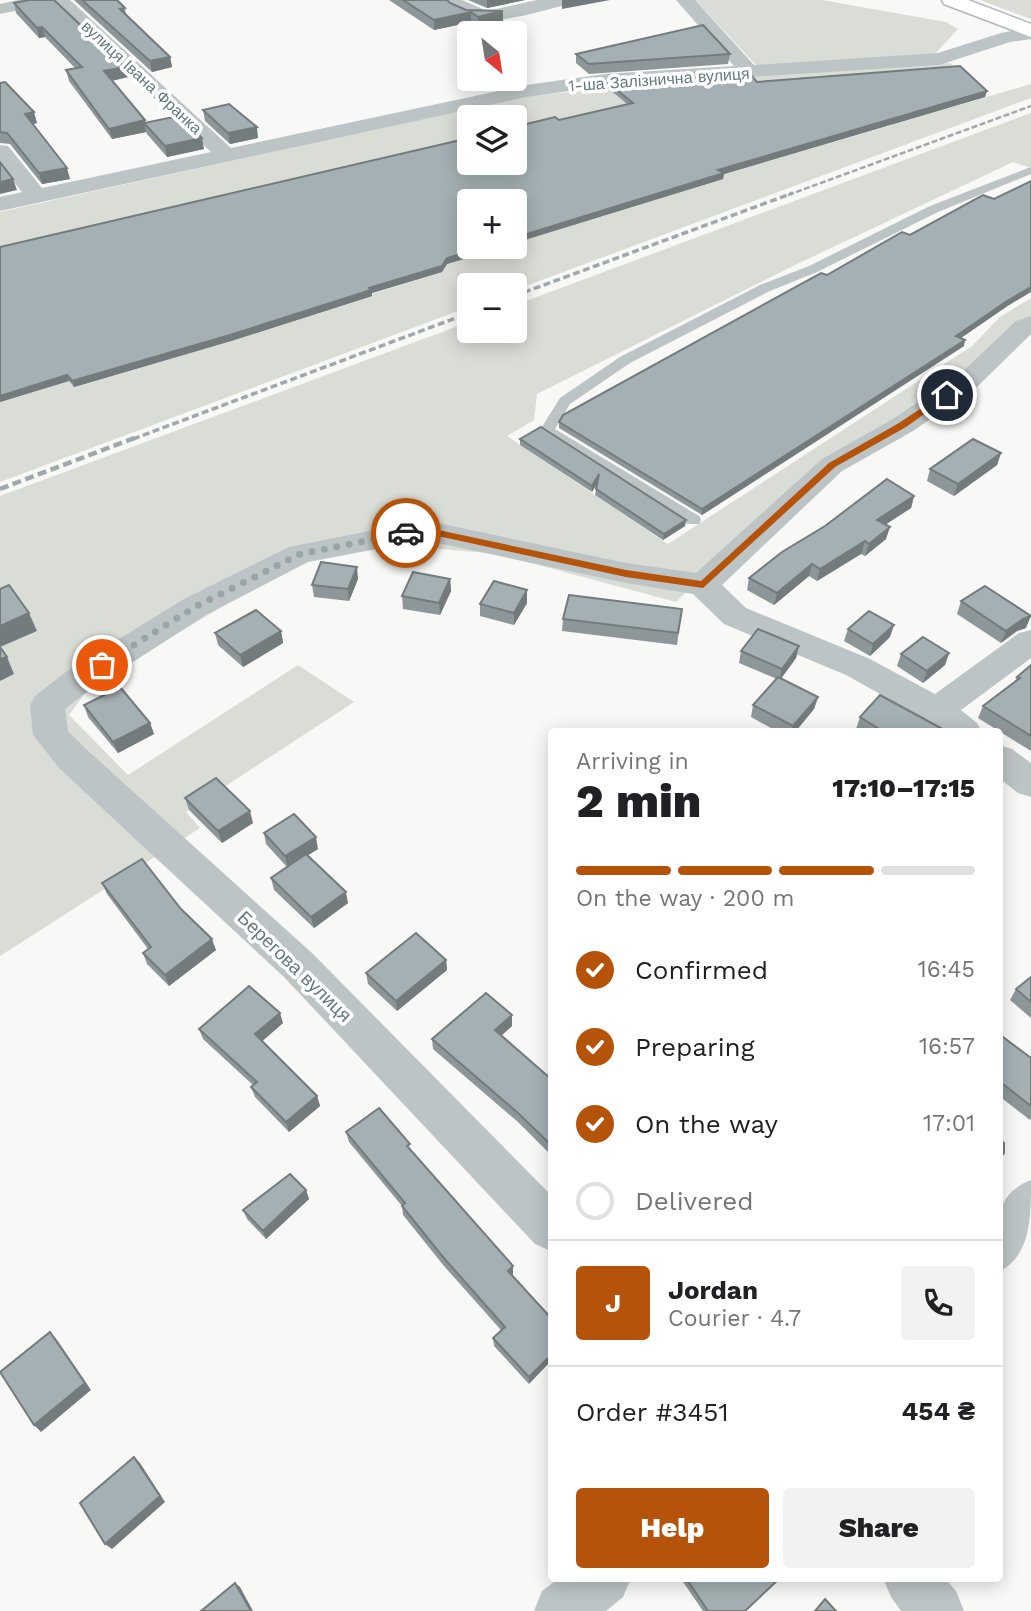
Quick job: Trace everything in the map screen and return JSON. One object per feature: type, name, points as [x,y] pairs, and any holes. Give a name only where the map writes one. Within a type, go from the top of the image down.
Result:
[{"type":"street","points":[[0,9],[46,0]]},
{"type":"street","name":"вулиця Івана Франка","points":[[60,0],[225,154]]},
{"type":"street","points":[[449,0],[467,11],[487,16],[563,0]]},
{"type":"street","points":[[685,0],[750,72]]},
{"type":"street","points":[[951,0],[1031,32]]},
{"type":"street","name":"1-ша Залізнична вулиця","points":[[0,204],[526,91],[605,80],[939,59],[970,52],[1000,37],[1031,32]]},
{"type":"street","points":[[0,151],[37,196]]},
{"type":"street","points":[[960,728],[937,710],[858,667],[735,616],[703,585],[832,465],[902,425],[969,380],[1025,326],[1031,324]]},
{"type":"street","name":"Берегова вулиця","points":[[548,1225],[298,965],[74,759],[51,735],[47,705],[79,680],[195,607],[300,554],[424,530],[626,573],[703,585]]},
{"type":"street","points":[[937,710],[1031,641]]},
{"type":"street","points":[[1003,761],[1031,783]]},
{"type":"street","points":[[1003,1243],[1031,1202]]},
{"type":"street","points":[[562,1611],[599,1582]]},
{"type":"street","points":[[913,1582],[936,1611]]},
{"type":"lane","points":[[693,520],[547,430],[565,401],[625,360],[765,288],[813,269],[934,209],[1031,170]]},
{"type":"shaded area","points":[[695,0],[822,0],[946,22],[958,29],[935,54],[757,66]]},
{"type":"shaded area","points":[[980,0],[1031,0],[1031,19]]},
{"type":"shaded area","points":[[950,63],[959,71],[527,131],[527,105],[484,105],[525,96],[766,75]]},
{"type":"shaded area","points":[[1031,84],[1031,98],[527,286],[527,273],[457,273],[457,311],[0,482],[0,402],[69,381],[74,387],[442,272],[447,264],[464,259],[527,259],[527,239],[718,175],[893,125],[891,123],[945,106],[949,108]]},
{"type":"shaded area","points":[[457,111],[457,147],[0,254],[0,212]]},
{"type":"shaded area","points":[[1031,113],[1031,168],[1013,162],[793,266],[537,394],[534,420],[507,436],[668,544],[972,346],[1000,317],[1031,298],[1031,317],[950,385],[897,421],[824,459],[676,602],[498,554],[373,543],[304,558],[91,685],[69,715],[128,775],[298,665],[354,702],[186,812],[200,828],[0,956],[0,496],[457,326],[457,343],[527,343],[527,301]]},
{"type":"building","points":[[54,0],[125,67],[104,71],[145,120],[109,129],[66,70],[82,67],[42,27],[37,28],[14,3]]},
{"type":"building","points":[[82,0],[117,0],[125,8],[120,9],[170,57],[150,61]]},
{"type":"building","points":[[403,0],[447,0],[466,10],[503,11],[478,17],[471,12],[434,20]]},
{"type":"building","points":[[703,25],[730,54],[589,64],[576,54]]},
{"type":"building","points":[[960,66],[987,91],[718,170],[724,173],[527,234],[527,189],[457,189],[457,255],[447,258],[442,266],[230,335],[72,381],[67,375],[0,396],[0,247],[457,141],[457,175],[527,175],[527,124],[555,117],[559,120],[633,103],[608,83],[750,74],[757,82]]},
{"type":"building","points":[[5,82],[34,112],[25,114],[67,168],[39,173],[7,133],[0,132],[0,83]]},
{"type":"building","points":[[229,104],[257,127],[228,133],[203,110]]},
{"type":"building","points":[[178,116],[202,138],[165,146],[144,123]]},
{"type":"building","points":[[0,162],[13,179],[0,182]]},
{"type":"building","points":[[1031,181],[1031,287],[956,336],[965,340],[702,509],[559,422],[563,415],[821,273],[827,275],[902,232],[910,235],[983,195],[994,199]]},
{"type":"building","points":[[541,427],[686,520],[664,534],[596,489],[599,474],[592,486],[520,439]]},
{"type":"building","points":[[973,439],[1001,453],[958,484],[930,469]]},
{"type":"building","points":[[887,479],[914,496],[877,520],[890,527],[869,544],[865,541],[820,569],[812,564],[777,593],[749,578],[782,552],[825,526]]},
{"type":"building","points":[[321,562],[357,567],[348,589],[312,585]]},
{"type":"building","points":[[413,572],[450,579],[439,603],[402,596]]},
{"type":"building","points":[[494,581],[527,590],[514,613],[480,604]]},
{"type":"building","points":[[9,585],[29,613],[0,626],[0,589]]},
{"type":"building","points":[[985,586],[1031,616],[1006,631],[961,601]]},
{"type":"building","points":[[569,595],[682,609],[678,633],[563,619]]},
{"type":"building","points":[[256,610],[281,631],[240,655],[215,633]]},
{"type":"building","points":[[869,611],[894,625],[873,644],[848,629]]},
{"type":"building","points":[[758,629],[799,646],[782,669],[741,651]]},
{"type":"building","points":[[923,637],[949,653],[927,671],[901,654]]},
{"type":"building","points":[[0,647],[7,657],[0,659]]},
{"type":"building","points":[[1031,665],[1031,736],[983,706],[1020,678],[1017,677]]},
{"type":"building","points":[[778,677],[818,697],[793,726],[753,705]]},
{"type":"building","points":[[120,687],[150,723],[113,742],[84,705]]},
{"type":"building","points":[[880,695],[941,728],[878,728],[860,717]]},
{"type":"building","points":[[216,778],[250,811],[218,831],[185,798]]},
{"type":"building","points":[[294,814],[316,837],[285,856],[264,833]]},
{"type":"building","points":[[306,854],[346,892],[311,917],[271,878]]},
{"type":"building","points":[[142,859],[181,909],[212,939],[165,975],[143,953],[151,947],[102,883]]},
{"type":"building","points":[[416,933],[446,960],[396,1001],[366,973]]},
{"type":"building","points":[[1031,977],[1031,1002],[1016,989]]},
{"type":"building","points":[[249,986],[280,1013],[255,1034],[317,1096],[286,1122],[251,1087],[257,1082],[199,1029]]},
{"type":"building","points":[[486,993],[512,1015],[495,1030],[548,1076],[548,1142],[518,1113],[432,1039]]},
{"type":"building","points":[[1003,1037],[1031,1058],[1031,1106],[1003,1084]]},
{"type":"building","points":[[379,1108],[410,1144],[407,1146],[513,1266],[508,1271],[548,1315],[548,1358],[529,1377],[493,1338],[505,1327],[443,1257],[402,1206],[405,1203],[346,1132]]},
{"type":"building","points":[[290,1174],[306,1190],[263,1231],[243,1210]]},
{"type":"building","points":[[50,1332],[85,1383],[34,1425],[0,1372]]},
{"type":"building","points":[[134,1457],[160,1496],[105,1544],[80,1503]]},
{"type":"building","points":[[689,1582],[776,1582],[745,1611],[708,1611]]},
{"type":"building","points":[[235,1583],[251,1611],[201,1611]]},
{"type":"building","points":[[825,1599],[836,1611],[815,1611]]},
{"type":"railway","points":[[788,195],[1031,106]]},
{"type":"railway","points":[[527,291],[793,193]]},
{"type":"railway","points":[[133,439],[457,318]]},
{"type":"railway","points":[[0,489],[137,437]]},
{"type":"way so far","points":[[102,665],[195,607],[300,554],[406,533]]},
{"type":"route","points":[[406,533],[424,530],[626,573],[703,585],[832,465],[902,425],[947,395]]}]
